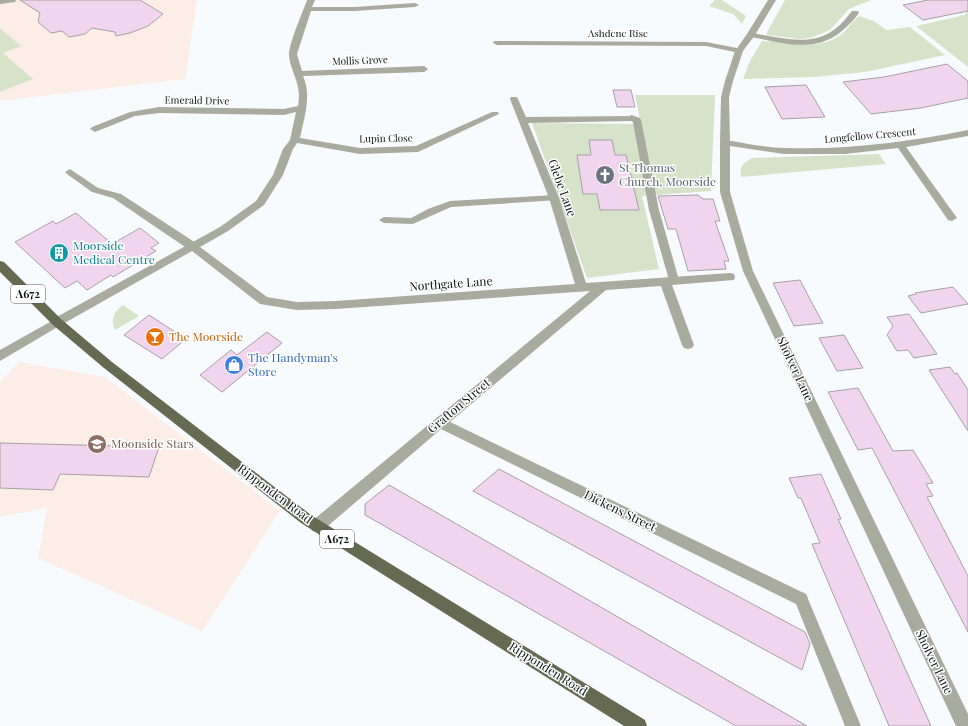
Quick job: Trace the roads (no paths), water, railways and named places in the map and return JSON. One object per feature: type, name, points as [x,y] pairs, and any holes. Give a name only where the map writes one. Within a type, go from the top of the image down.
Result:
[{"type":"main road","name":"Ripponden Road","points":[[0,265],[57,322],[306,519],[639,726]]},
{"type":"street","points":[[0,2],[12,0]]},
{"type":"street","name":"Sholver Lane","points":[[772,0],[751,35],[739,51],[725,97],[725,192],[748,271],[965,726]]},
{"type":"street","points":[[0,356],[57,322],[224,229],[260,203],[278,175],[288,149],[295,140],[304,96],[303,85],[298,74],[294,54],[298,37],[310,4],[354,9],[415,5]]},
{"type":"street","points":[[751,35],[792,42],[816,42],[835,34],[855,13]]},
{"type":"street","name":"Ashdene Rise","points":[[497,43],[706,44],[739,51]]},
{"type":"street","name":"Mollis Grove","points":[[298,74],[424,69]]},
{"type":"street","name":"Glebe Lane","points":[[514,99],[554,198],[582,288]]},
{"type":"street","name":"Emerald Drive","points":[[95,129],[133,114],[159,110],[277,112],[301,108]]},
{"type":"street","name":"Lupin Close","points":[[295,140],[360,151],[418,149],[495,114]]},
{"type":"street","points":[[522,120],[631,118],[637,120],[669,280],[688,345]]},
{"type":"street","name":"Longfellow Crescent","points":[[725,143],[784,151],[844,151],[900,145],[968,133]]},
{"type":"street","points":[[900,145],[952,218]]},
{"type":"street","name":"Northgate Lane","points":[[70,172],[95,190],[117,196],[192,246],[264,301],[297,306],[344,304],[602,287],[669,280],[730,276]]},
{"type":"street","points":[[384,220],[413,221],[450,204],[554,198]]},
{"type":"street","name":"Grafton Street","points":[[317,526],[602,287]]},
{"type":"street","name":"Dickens Street","points":[[440,422],[801,599],[853,726]]},
{"type":"place","name":"St Thomas Church, Moorside","points":[[605,175]]},
{"type":"place","name":"Moorside Medical Centre","points":[[59,253]]},
{"type":"place","name":"The Moorside","points":[[155,337]]},
{"type":"place","name":"The Handyman's Store","points":[[234,365]]},
{"type":"place","name":"Moonside Stars","points":[[97,444]]}]
